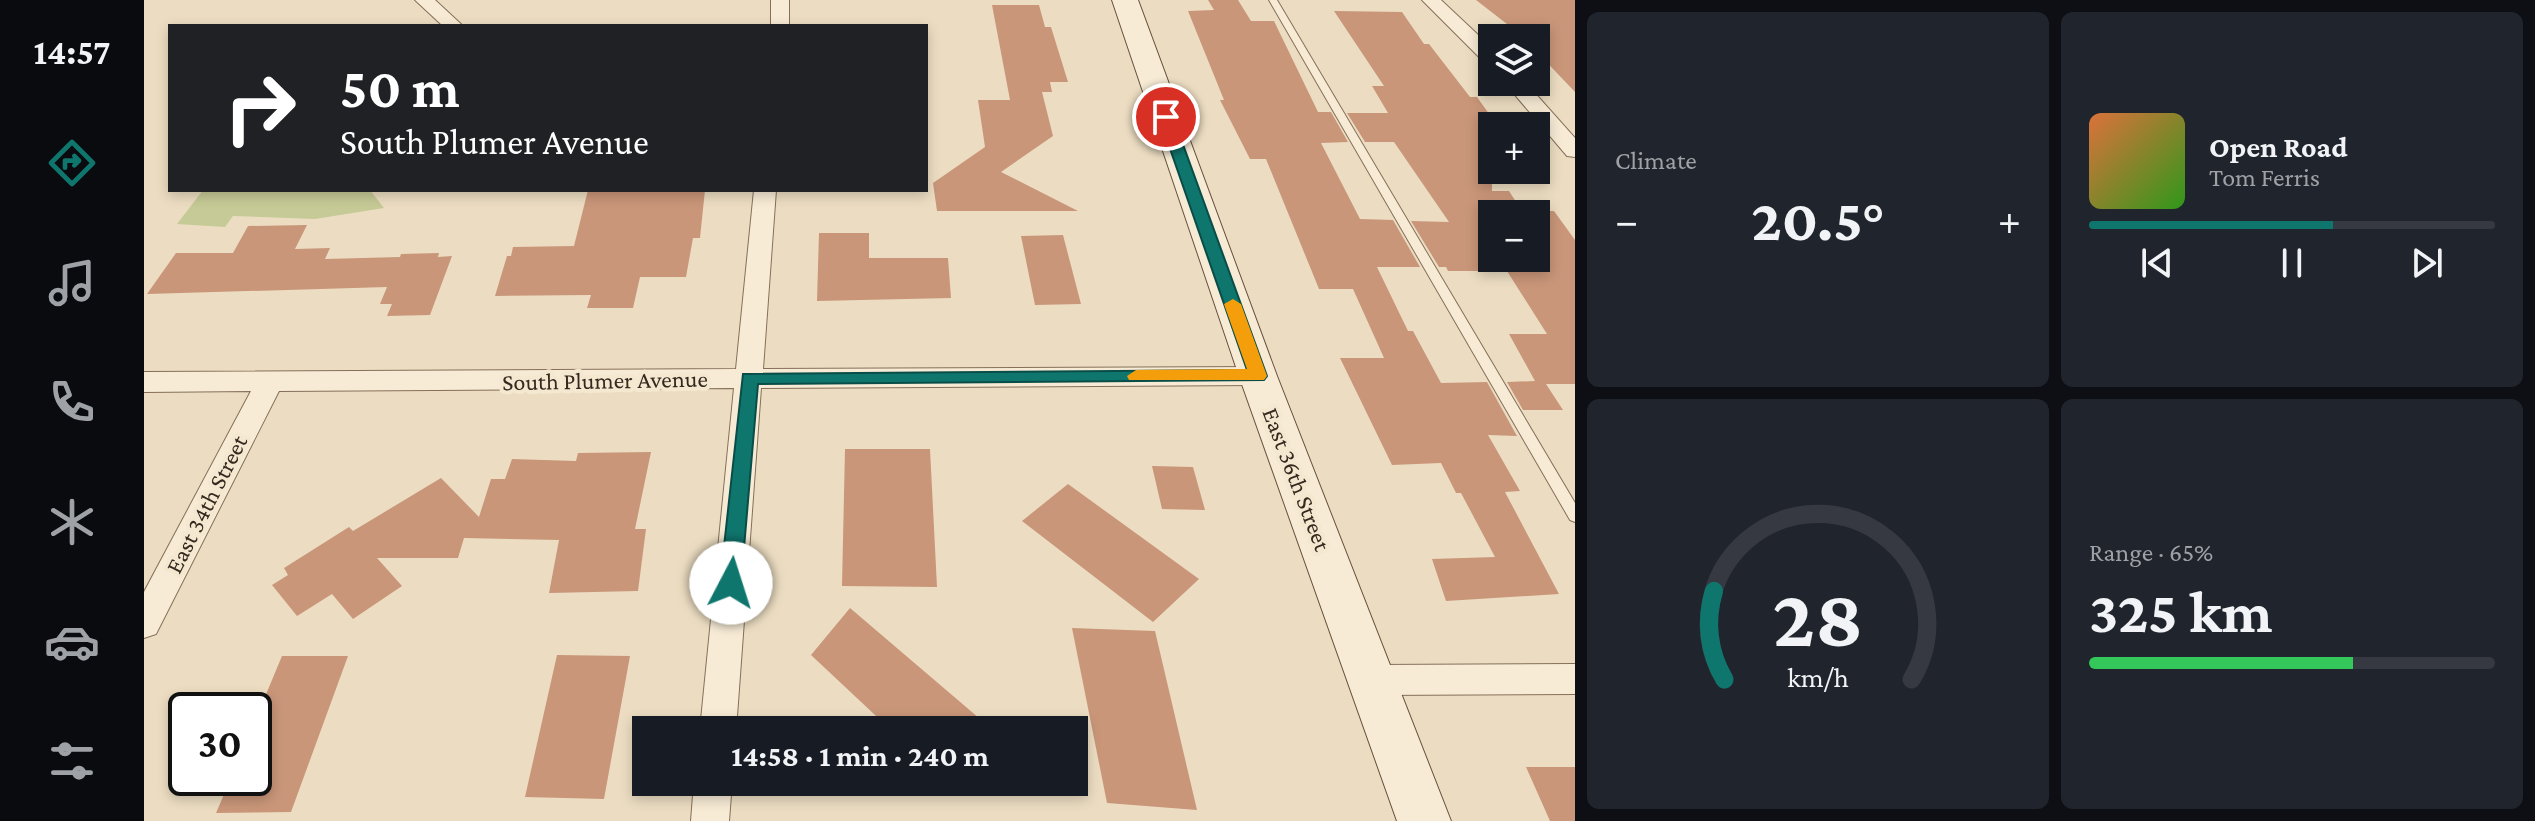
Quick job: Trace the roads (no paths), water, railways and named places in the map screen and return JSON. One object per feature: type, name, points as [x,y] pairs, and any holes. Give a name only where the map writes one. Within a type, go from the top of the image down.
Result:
[{"type":"main road","name":"East 36th Street","points":[[1125,0],[1258,376],[1424,821]]},
{"type":"street","points":[[424,0],[452,24]]},
{"type":"street","points":[[780,0],[780,24]]},
{"type":"street","points":[[1431,0],[1478,45]]},
{"type":"street","points":[[1526,96],[1575,151]]},
{"type":"street","points":[[719,716],[765,192]]},
{"type":"street","name":"South Plumer Avenue","points":[[144,382],[1258,376]]},
{"type":"street","name":"East 34th Street","points":[[144,624],[269,383]]},
{"type":"street","points":[[1373,680],[1575,679]]},
{"type":"street","points":[[710,821],[712,796]]},
{"type":"lane","points":[[1273,0],[1575,516]]}]
